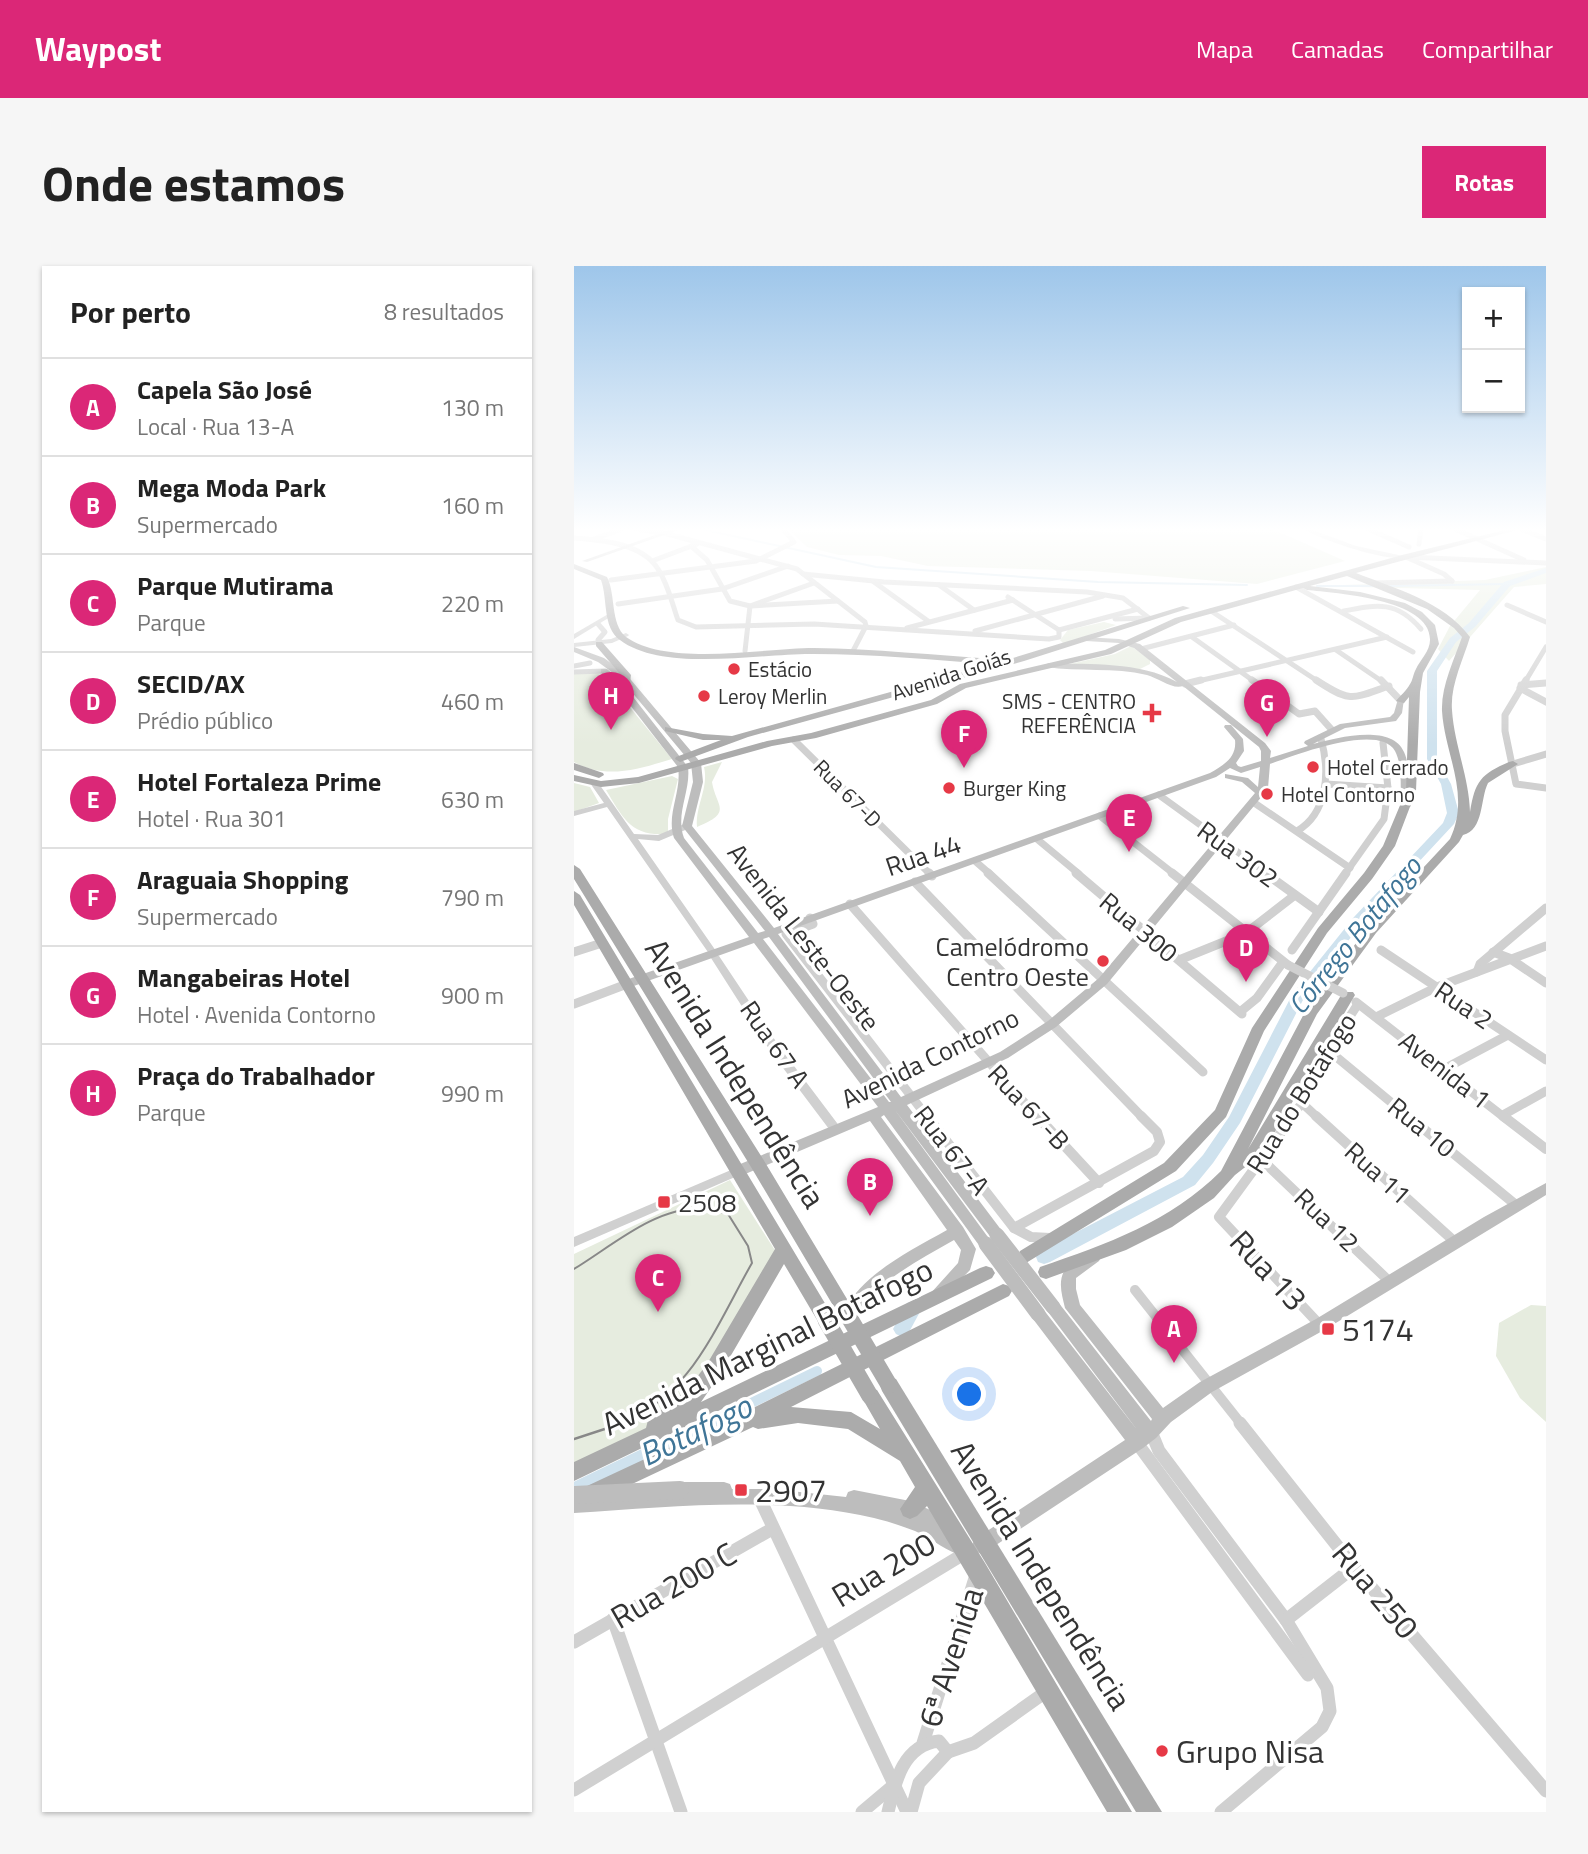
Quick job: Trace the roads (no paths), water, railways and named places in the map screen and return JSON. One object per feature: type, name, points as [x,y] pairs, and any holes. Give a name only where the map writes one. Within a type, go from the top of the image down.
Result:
[{"type":"main road","points":[[610,601],[615,630],[647,651],[682,655],[807,651],[986,665]]},
{"type":"main road","name":"Avenida Goiás","points":[[574,778],[594,783],[639,780],[744,735],[986,665],[1009,662],[1210,601]]},
{"type":"main road","name":"Avenida Goiás","points":[[693,759],[717,758],[794,740],[934,702],[963,686],[1108,652],[1162,626],[1246,601]]},
{"type":"main road","points":[[1026,1256],[1170,1167],[1221,1113],[1257,1031],[1322,931],[1389,846],[1411,791],[1417,674],[1435,639],[1431,627],[1422,617],[1389,601]]},
{"type":"main road","points":[[1414,601],[1435,610],[1460,626],[1466,637],[1465,648],[1448,692],[1447,711],[1464,795],[1464,821],[1454,840]]},
{"type":"main road","points":[[618,604],[626,638]]},
{"type":"main road","points":[[626,638],[650,649],[666,652],[808,648],[1132,671],[1156,675],[1178,685],[1235,732],[1241,745],[1232,763],[1253,785],[1256,798]]},
{"type":"main road","points":[[606,652],[612,645],[626,638]]},
{"type":"main road","points":[[1086,639],[1130,643],[1141,649],[1262,745],[1264,788],[1256,798]]},
{"type":"main road","points":[[598,642],[626,676],[627,681]]},
{"type":"main road","points":[[574,647],[601,660],[627,681],[693,759],[698,776],[687,826]]},
{"type":"main road","points":[[574,656],[605,671],[616,681],[680,764],[685,775],[677,811],[676,833]]},
{"type":"main road","points":[[1132,671],[1146,669],[1154,659]]},
{"type":"main road","points":[[1156,675],[1156,671],[1168,669]]},
{"type":"main road","points":[[1322,742],[1332,730],[1352,724],[1393,719],[1397,716],[1401,701],[1416,684]]},
{"type":"main road","points":[[669,729],[703,737],[744,735]]},
{"type":"main road","points":[[1213,775],[1240,774],[1264,758],[1322,742],[1364,736],[1380,737],[1394,744],[1400,751],[1406,806]]},
{"type":"main road","points":[[731,740],[729,743],[734,749],[745,751]]},
{"type":"main road","points":[[1240,751],[1252,750],[1264,758]]},
{"type":"main road","points":[[698,776],[717,758]]},
{"type":"main road","name":"Rua 44","points":[[627,984],[714,955],[756,937],[812,921],[850,904],[1213,775],[1232,763]]},
{"type":"main road","name":"Avenida Goiás","points":[[574,765],[592,774],[614,775],[680,764]]},
{"type":"main road","points":[[1227,1175],[1311,1013],[1373,930],[1454,840],[1471,826],[1479,792],[1485,781],[1499,771],[1515,773]]},
{"type":"main road","name":"Avenida Contorno","points":[[738,1171],[873,1115],[1004,1055],[1052,1024],[1103,981],[1146,933],[1256,798]]},
{"type":"main road","name":"Avenida Leste-Oeste","points":[[687,826],[890,1081],[899,1103],[904,1134],[992,1239]]},
{"type":"main road","name":"Avenida Leste-Oeste","points":[[676,833],[756,937],[899,1103],[992,1239],[1144,1438]]},
{"type":"main road","name":"Avenida Independência","points":[[574,869],[627,984],[757,1163],[889,1385],[1048,1690],[1120,1812]]},
{"type":"main road","name":"Avenida Independência","points":[[574,895],[951,1529],[977,1555],[1150,1812]]},
{"type":"main road","points":[[1046,1272],[1178,1218],[1211,1193],[1227,1175],[1258,1150],[1350,997]]},
{"type":"main road","points":[[873,1115],[969,1249],[965,1266],[934,1298]]},
{"type":"main road","points":[[902,1154],[904,1134]]},
{"type":"main road","name":"Rua 200","points":[[977,1555],[1144,1438],[1161,1419],[1212,1385],[1391,1282],[1546,1188]]},
{"type":"main road","points":[[849,1317],[856,1299],[908,1260],[958,1231]]},
{"type":"main road","points":[[634,1442],[694,1396],[713,1370],[784,1249]]},
{"type":"main road","points":[[1102,1251],[1069,1276],[1068,1289],[1073,1308],[1161,1419]]},
{"type":"main road","name":"Avenida Marginal Botafogo","points":[[574,1472],[986,1273]]},
{"type":"main road","name":"Avenida Marginal Botafogo","points":[[574,1504],[746,1421],[1003,1291]]},
{"type":"main road","points":[[746,1421],[798,1415],[851,1422],[905,1455]]},
{"type":"main road","points":[[910,1510],[920,1500],[925,1487]]},
{"type":"main road","points":[[574,1504],[678,1495],[798,1491],[842,1496],[910,1510],[951,1529]]},
{"type":"main road","points":[[574,1494],[759,1497],[845,1504],[913,1521],[937,1530],[977,1555]]},
{"type":"street","points":[[618,604],[639,601]]},
{"type":"street","points":[[671,601],[678,620],[703,628],[866,626],[971,634],[1059,634],[1138,610]]},
{"type":"street","points":[[731,601],[750,606],[835,601]]},
{"type":"street","points":[[750,606],[764,601]]},
{"type":"street","points":[[838,601],[865,622],[866,626]]},
{"type":"street","points":[[900,601],[928,621]]},
{"type":"street","points":[[961,601],[974,610]]},
{"type":"street","points":[[905,629],[1009,601]]},
{"type":"street","points":[[1015,601],[1059,634]]},
{"type":"street","points":[[971,634],[1082,601]]},
{"type":"street","points":[[1127,601],[1149,618]]},
{"type":"street","points":[[1324,601],[1413,652]]},
{"type":"street","points":[[1344,611],[1380,603],[1392,606],[1415,620],[1421,629]]},
{"type":"street","points":[[1507,605],[1546,622]]},
{"type":"street","points":[[745,651],[750,606]]},
{"type":"street","points":[[1211,611],[1340,696],[1353,698],[1389,686]]},
{"type":"street","points":[[574,636],[612,614]]},
{"type":"street","points":[[1099,620],[1149,618]]},
{"type":"street","points":[[1099,620],[1125,626]]},
{"type":"street","points":[[598,624],[605,629],[605,635],[598,642]]},
{"type":"street","points":[[1141,649],[1234,625]]},
{"type":"street","points":[[853,651],[866,626]]},
{"type":"street","points":[[574,636],[588,635],[598,642]]},
{"type":"street","points":[[1185,684],[1387,637]]},
{"type":"street","points":[[574,647],[626,638]]},
{"type":"street","points":[[1192,638],[1299,715],[1315,711],[1332,730]]},
{"type":"street","points":[[1515,773],[1505,731],[1505,715],[1546,647]]},
{"type":"street","points":[[1335,650],[1389,686],[1401,701]]},
{"type":"street","points":[[574,666],[590,663]]},
{"type":"street","points":[[574,672],[605,671]]},
{"type":"street","points":[[1520,687],[1546,683]]},
{"type":"street","points":[[1520,687],[1546,702]]},
{"type":"street","name":"Rua 67-D","points":[[794,740],[932,876]]},
{"type":"street","points":[[1297,831],[1308,827],[1316,814],[1325,784],[1322,742]]},
{"type":"street","points":[[1292,950],[1384,819],[1388,788],[1383,743]]},
{"type":"street","points":[[1515,773],[1546,754]]},
{"type":"street","points":[[1515,773],[1546,788]]},
{"type":"street","points":[[594,783],[632,836],[659,838],[676,833],[687,826]]},
{"type":"street","points":[[1325,784],[1388,788]]},
{"type":"street","name":"Rua 302","points":[[1158,794],[1319,912]]},
{"type":"street","points":[[1256,798],[1350,868]]},
{"type":"street","points":[[574,814],[609,804]]},
{"type":"street","name":"Avenida 1","points":[[1100,816],[1285,964],[1350,997],[1546,1149]]},
{"type":"street","name":"Rua 67 A","points":[[632,836],[775,1049],[836,1130]]},
{"type":"street","name":"Rua 300","points":[[1037,839],[1241,1013],[1285,964]]},
{"type":"street","points":[[975,861],[1203,1072]]},
{"type":"street","points":[[915,882],[1157,1132],[1160,1142],[1154,1151],[1014,1228]]},
{"type":"street","points":[[1179,960],[1246,933],[1295,895]]},
{"type":"street","name":"Rua 67-B","points":[[850,904],[987,1062],[1099,1183]]},
{"type":"street","points":[[1477,972],[1480,964],[1546,908]]},
{"type":"street","name":"Rua 67-A","points":[[812,921],[786,933],[890,1081]]},
{"type":"street","points":[[574,952],[603,943]]},
{"type":"street","points":[[1376,1017],[1437,987],[1546,946]]},
{"type":"street","name":"Rua 2","points":[[1381,950],[1546,1060]]},
{"type":"street","points":[[1493,952],[1510,958],[1546,983]]},
{"type":"street","points":[[574,1004],[627,984]]},
{"type":"street","name":"Rua do Botafogo","points":[[1219,1217],[1301,1103],[1328,1050],[1350,997]]},
{"type":"street","points":[[1444,1069],[1508,1035]]},
{"type":"street","name":"Rua 10","points":[[1328,1050],[1516,1205]]},
{"type":"street","points":[[1503,1115],[1546,1091]]},
{"type":"street","name":"Rua 67-A","points":[[899,1103],[1014,1228]]},
{"type":"street","name":"Rua 11","points":[[1301,1103],[1455,1242]]},
{"type":"street","name":"Rua 12","points":[[1262,1160],[1391,1282]]},
{"type":"street","name":"Avenida Contorno","points":[[574,1241],[738,1171]]},
{"type":"street","name":"Rua 13","points":[[1219,1217],[1319,1324]]},
{"type":"street","points":[[1014,1228],[1031,1237],[1055,1238]]},
{"type":"street","name":"Rua 250","points":[[1135,1290],[1354,1567],[1546,1791]]},
{"type":"street","points":[[1150,1405],[1144,1438],[1308,1675]]},
{"type":"street","points":[[1144,1438],[1159,1451],[1286,1620],[1327,1688],[1330,1711],[1322,1727],[1221,1812]]},
{"type":"street","points":[[759,1497],[909,1812]]},
{"type":"street","name":"Rua 200 C","points":[[574,1642],[772,1529]]},
{"type":"street","name":"Rua 200","points":[[574,1790],[826,1638],[977,1555]]},
{"type":"street","name":"6ª Avenida","points":[[888,1812],[895,1784],[912,1753],[923,1743],[977,1555]]},
{"type":"street","points":[[1286,1620],[1354,1567]]},
{"type":"street","points":[[613,1619],[681,1812]]},
{"type":"street","points":[[948,1752],[974,1743],[1048,1690]]},
{"type":"street","name":"6ª Avenida","points":[[909,1812],[918,1785],[932,1768],[944,1760],[948,1752],[939,1741],[923,1743]]},
{"type":"street","points":[[862,1812],[895,1784]]},
{"type":"waterway","name":"Córrego Botafogo","points":[[1044,1257],[1189,1181],[1208,1159],[1235,1119],[1298,996],[1358,920],[1448,824],[1453,813],[1446,784],[1432,759],[1432,671],[1453,640],[1472,625],[1492,601]]},
{"type":"waterway","points":[[902,1329],[913,1308]]},
{"type":"waterway","name":"Botafogo","points":[[706,1425],[817,1371]]},
{"type":"waterway","name":"Botafogo","points":[[574,1489],[710,1423]]},
{"type":"tram line","points":[[574,1269],[650,1221],[684,1210],[704,1208],[728,1214],[748,1246],[752,1263],[698,1358],[664,1398],[642,1414],[617,1425]]},
{"type":"tram line","points":[[617,1425],[623,1423]]},
{"type":"tram line","points":[[574,1439],[617,1425]]},
{"type":"place","name":"Estácio","points":[[734,669]]},
{"type":"place","name":"Leroy Merlin","points":[[704,696]]},
{"type":"place","name":"SMS - CENTRO REFERÊNCIA","points":[[1152,713]]},
{"type":"place","name":"Praça do Trabalhador","points":[[611,730]]},
{"type":"place","name":"Mangabeiras Hotel","points":[[1267,737]]},
{"type":"place","name":"Hotel Cerrado","points":[[1313,767]]},
{"type":"place","name":"Araguaia Shopping","points":[[964,768]]},
{"type":"place","name":"Burger King","points":[[949,788]]},
{"type":"place","name":"Hotel Contorno","points":[[1267,794]]},
{"type":"place","name":"Hotel Fortaleza Prime","points":[[1129,852]]},
{"type":"place","name":"Camelódromo Centro Oeste","points":[[1103,961]]},
{"type":"place","name":"SECID/AX","points":[[1246,982]]},
{"type":"place","name":"2508","points":[[664,1202]]},
{"type":"place","name":"Mega Moda Park","points":[[870,1216]]},
{"type":"place","name":"Parque Mutirama","points":[[658,1312]]},
{"type":"place","name":"5174","points":[[1328,1329]]},
{"type":"place","name":"Capela São José","points":[[1174,1363]]},
{"type":"place","name":"2907","points":[[741,1490]]},
{"type":"place","name":"Grupo Nisa","points":[[1162,1751]]}]
